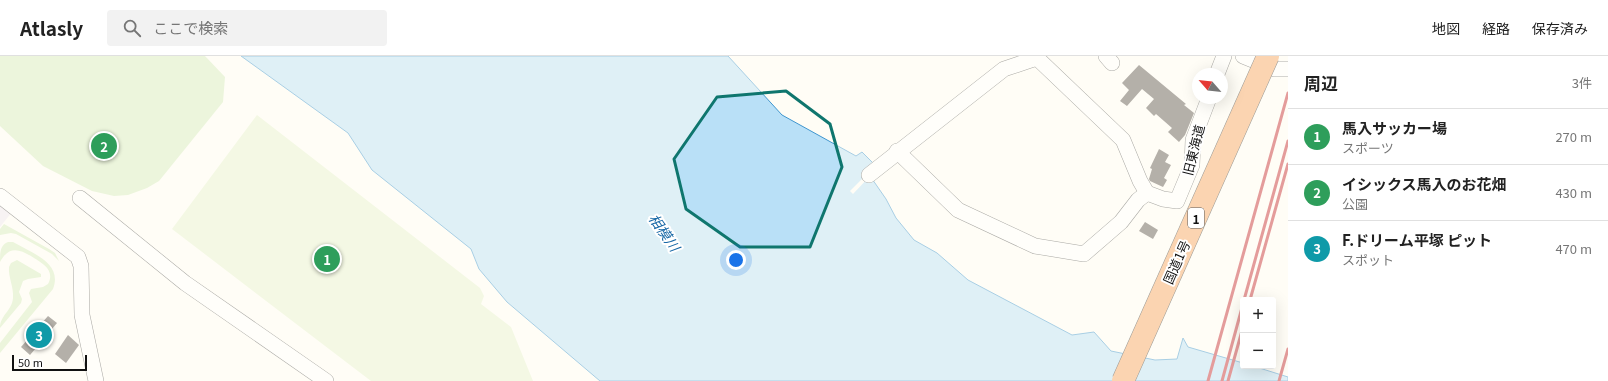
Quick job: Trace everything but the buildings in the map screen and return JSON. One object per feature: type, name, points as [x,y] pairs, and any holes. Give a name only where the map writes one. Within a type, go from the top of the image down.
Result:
[{"type":"highway","name":"国道1号","points":[[1123,381],[1268,56]]},
{"type":"street","points":[[1220,68],[1224,56]]},
{"type":"street","points":[[1243,56],[1275,69],[1288,69]]},
{"type":"street","points":[[869,175],[897,152],[1004,69],[1037,57],[1123,140],[1140,181],[1147,193],[1138,200],[1122,222],[1084,254],[1035,246],[958,210],[897,152]]},
{"type":"street","name":"旧東海道","points":[[1147,193],[1163,199],[1177,201],[1192,165],[1193,140],[1207,104]]},
{"type":"street","points":[[0,196],[78,258],[80,266],[82,315],[96,381]]},
{"type":"street","points":[[80,198],[185,283],[326,381]]},
{"type":"highlighted area","points":[[786,91],[830,124],[842,167],[810,247],[740,247],[686,209],[674,159],[717,97]]},
{"type":"shaded area","points":[[0,203],[12,212],[0,227]]},
{"type":"green space","points":[[0,56],[205,56],[225,77],[223,102],[159,181],[147,188],[128,195],[114,196],[92,191],[43,166],[0,126]]},
{"type":"green space","points":[[257,115],[480,288],[484,296],[481,304],[511,327],[533,381],[371,381],[172,229]]},
{"type":"green space","points":[[4,224],[55,253],[59,261],[52,254],[16,234],[11,233],[0,235],[0,229]]},
{"type":"green space","points":[[8,242],[13,242],[44,260],[54,272],[55,280],[53,289],[0,353],[0,343],[32,302],[29,293],[31,289],[43,287],[48,284],[50,279],[47,268],[24,252],[15,250],[11,251],[3,257],[0,262],[2,247]]},
{"type":"green space","points":[[17,260],[41,274],[41,277],[23,281],[19,292],[22,299],[21,303],[0,328],[2,320],[11,306],[13,298],[9,267],[11,263]]},
{"type":"water","name":"相模川","points":[[241,56],[728,56],[782,115],[856,156],[862,152],[875,165],[868,173],[886,199],[896,218],[914,240],[937,253],[968,280],[1072,335],[1094,332],[1111,351],[1155,360],[1177,359],[1183,338],[1188,347],[1240,362],[1240,369],[1263,369],[1288,377],[1288,381],[600,381],[507,302],[479,269],[471,249],[372,170],[348,133]]},
{"type":"pier","points":[[868,173],[870,176],[853,194],[850,191]]},
{"type":"railway","points":[[1208,381],[1288,93]]},
{"type":"railway","points":[[1245,297],[1288,141]]},
{"type":"railway","points":[[1251,297],[1288,164]]},
{"type":"railway","points":[[1222,381],[1240,315]]},
{"type":"railway","points":[[1228,381],[1241,333]]},
{"type":"railway","points":[[1279,381],[1288,349]]},
{"type":"place","name":"イシックス馬入のお花畑","points":[[104,146]]},
{"type":"place","name":"馬入サッカー場","points":[[327,259]]},
{"type":"place","name":"F.ドリーム平塚 ピット","points":[[39,335]]}]
